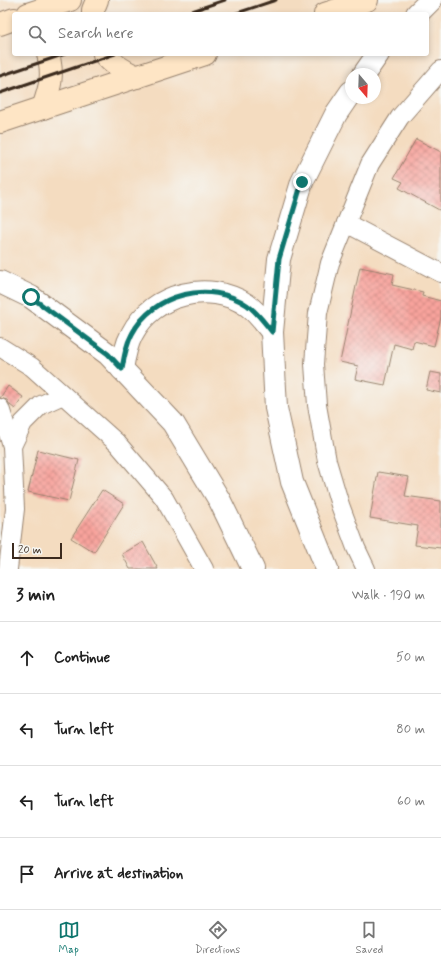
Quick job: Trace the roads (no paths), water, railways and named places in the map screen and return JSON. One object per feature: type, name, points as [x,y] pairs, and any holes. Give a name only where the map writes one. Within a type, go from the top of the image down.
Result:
[{"type":"main road","points":[[35,12],[70,0]]},
{"type":"main road","points":[[94,12],[97,0]]},
{"type":"main road","points":[[331,12],[367,0]]},
{"type":"main road","points":[[43,108],[49,92],[51,79],[52,67],[49,56]]},
{"type":"main road","points":[[106,56],[112,63],[137,77]]},
{"type":"main road","points":[[0,122],[199,56]]},
{"type":"street","points":[[419,12],[431,0]]},
{"type":"street","points":[[368,68],[377,56]]},
{"type":"street","points":[[368,568],[356,548],[340,505],[327,460],[317,405],[314,364],[318,313],[330,263],[370,164],[400,117],[441,70]]},
{"type":"street","points":[[327,569],[292,482],[276,408],[272,332],[279,259],[302,182],[336,114],[345,101]]},
{"type":"street","points":[[346,222],[441,273]]},
{"type":"street","points":[[0,282],[31,297],[108,354],[173,423],[220,501],[253,569]]},
{"type":"street","points":[[122,369],[125,351],[132,333],[143,318],[158,306],[174,297],[192,293],[211,292],[230,296],[246,305],[261,317],[272,332]]},
{"type":"street","points":[[2,351],[32,367],[117,443],[164,498],[204,569]]},
{"type":"street","points":[[12,446],[23,423],[41,405],[63,395]]},
{"type":"street","points":[[0,408],[12,446],[15,509],[8,569]]},
{"type":"railway","points":[[189,12],[225,0]]},
{"type":"railway","points":[[240,12],[276,0]]},
{"type":"railway","points":[[0,76],[59,56]]},
{"type":"railway","points":[[0,93],[109,56]]}]
